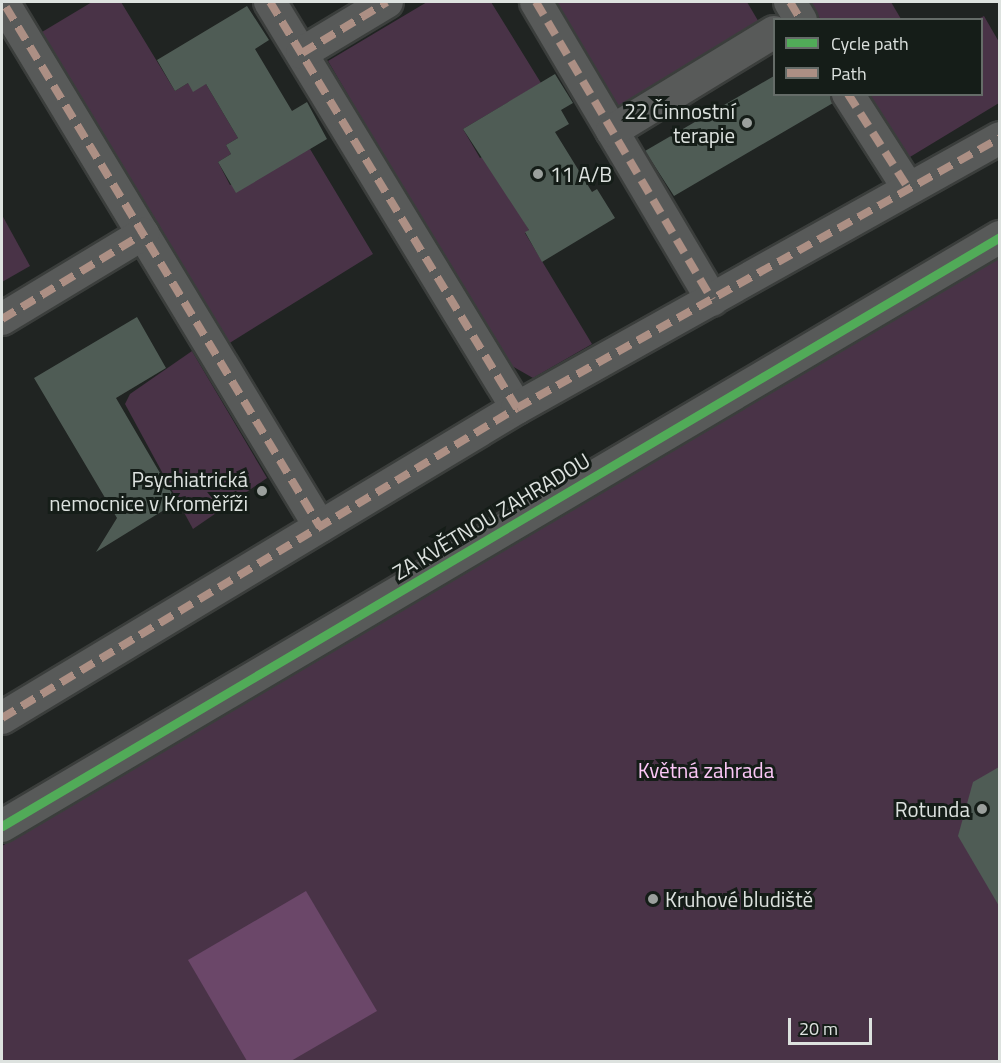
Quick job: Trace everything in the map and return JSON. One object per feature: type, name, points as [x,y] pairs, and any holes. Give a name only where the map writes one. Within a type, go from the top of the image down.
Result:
[{"type":"street","points":[[270,2],[517,408]]},
{"type":"street","points":[[302,53],[387,2]]},
{"type":"street","points":[[536,2],[712,300]]},
{"type":"street","points":[[8,6],[320,527]]},
{"type":"street","points":[[612,130],[773,30]]},
{"type":"street","points":[[849,96],[908,188]]},
{"type":"street","points":[[2,718],[517,408],[999,138]]},
{"type":"street","points":[[2,319],[143,234]]},
{"type":"street","name":"ZA KVĚTNOU ZAHRADOU","points":[[2,826],[999,237]]},
{"type":"green space","points":[[92,2],[121,2],[175,91],[188,83],[206,84],[238,138],[226,145],[231,154],[218,162],[230,185],[310,149],[373,254],[228,344],[42,32]]},
{"type":"green space","points":[[427,2],[491,2],[541,83],[463,129],[480,158],[486,155],[529,230],[525,233],[592,344],[533,378],[505,362],[328,61]]},
{"type":"green space","points":[[556,2],[747,2],[760,24],[621,110]]},
{"type":"green space","points":[[810,2],[891,2],[900,18],[819,18]]},
{"type":"green space","points":[[984,16],[999,42],[999,103],[905,160],[866,96],[983,96],[983,18],[980,18]]},
{"type":"green space","points":[[2,215],[30,266],[2,282]]},
{"type":"green space","name":"Květná zahrada","points":[[999,258],[999,1061],[2,1061],[2,846]]},
{"type":"green space","points":[[192,351],[267,478],[193,529],[125,404],[130,394]]},
{"type":"shaded area","points":[[306,891],[377,1011],[291,1061],[247,1061],[188,960]]},
{"type":"building","points":[[247,6],[269,40],[255,49],[292,111],[307,102],[327,139],[236,193],[218,162],[231,154],[226,145],[238,138],[206,84],[193,92],[188,83],[175,91],[157,60]]},
{"type":"building","name":"11 A/B","points":[[555,74],[573,103],[561,110],[569,124],[555,132],[592,192],[597,189],[615,218],[542,262],[525,232],[529,230],[463,129]]},
{"type":"building","name":"22 Činnostní terapie","points":[[773,77],[773,96],[831,96],[833,103],[674,196],[645,151]]},
{"type":"building","points":[[137,317],[166,368],[116,398],[177,502],[96,552],[117,518],[34,378]]},
{"type":"building","name":"Rotunda","points":[[999,767],[999,906],[958,836],[973,782]]},
{"type":"marked path","points":[[270,2],[517,408]]},
{"type":"marked path","points":[[302,53],[387,2]]},
{"type":"marked path","points":[[536,2],[712,300]]},
{"type":"marked path","points":[[790,2],[800,18]]},
{"type":"marked path","points":[[6,7],[320,527]]},
{"type":"marked path","points":[[849,96],[908,188]]},
{"type":"marked path","points":[[2,718],[517,408],[1000,138]]},
{"type":"marked path","points":[[2,319],[143,234]]},
{"type":"cycle path","points":[[2,826],[1000,237]]},
{"type":"place","name":"22 Činnostní terapie","points":[[747,123]]},
{"type":"place","name":"11 A/B","points":[[538,174]]},
{"type":"place","name":"Psychiatrická nemocnice v Kroměříži","points":[[262,491]]},
{"type":"place","name":"Rotunda","points":[[982,809]]},
{"type":"place","name":"Kruhové bludiště","points":[[653,899]]}]
